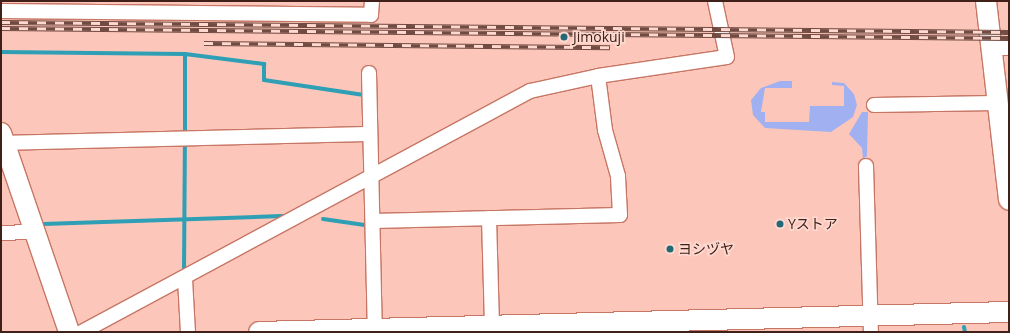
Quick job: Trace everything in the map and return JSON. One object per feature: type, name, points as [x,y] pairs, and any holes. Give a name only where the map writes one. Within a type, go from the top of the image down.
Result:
[{"type":"street","points":[[1,11],[371,15],[372,1]]},
{"type":"street","points":[[82,332],[185,279],[530,91],[598,76],[727,57],[715,1]]},
{"type":"street","points":[[986,1],[1000,48],[996,103],[1007,175],[1009,200]]},
{"type":"street","points":[[369,73],[375,330]]},
{"type":"street","points":[[373,221],[620,215],[618,176],[605,130],[598,76]]},
{"type":"street","points":[[874,105],[996,103]]},
{"type":"street","points":[[69,332],[2,140],[370,134]]},
{"type":"street","points":[[866,166],[871,324]]},
{"type":"street","points":[[489,218],[492,326]]},
{"type":"street","points":[[1,233],[35,232]]},
{"type":"street","points":[[185,279],[188,332]]},
{"type":"street","points":[[259,332],[492,326],[619,327],[871,324],[1009,312]]},
{"type":"shaded area","points":[[780,81],[792,81],[792,88],[765,88],[761,112],[765,112],[765,122],[809,122],[810,106],[844,106],[844,86],[832,85],[832,82],[844,83],[854,94],[857,105],[853,117],[831,132],[765,128],[753,115],[751,100],[761,88]]},
{"type":"shaded area","points":[[862,112],[868,112],[867,156],[863,159],[862,148],[849,134]]},
{"type":"waterway","points":[[1,52],[185,54],[185,132]]},
{"type":"waterway","points":[[185,54],[264,64],[264,80],[364,95]]},
{"type":"waterway","points":[[184,272],[185,144]]},
{"type":"waterway","points":[[43,224],[282,216]]},
{"type":"waterway","points":[[323,219],[365,225]]},
{"type":"waterway","points":[[964,327],[965,332]]},
{"type":"railway","points":[[1,22],[1009,32]]},
{"type":"railway","points":[[1,28],[1009,38]]},
{"type":"railway","points":[[204,43],[610,47]]},
{"type":"place","name":"Jimokuji","points":[[564,37]]},
{"type":"place","name":"Yストア","points":[[780,224]]},
{"type":"place","name":"ヨシヅヤ","points":[[670,249]]}]
